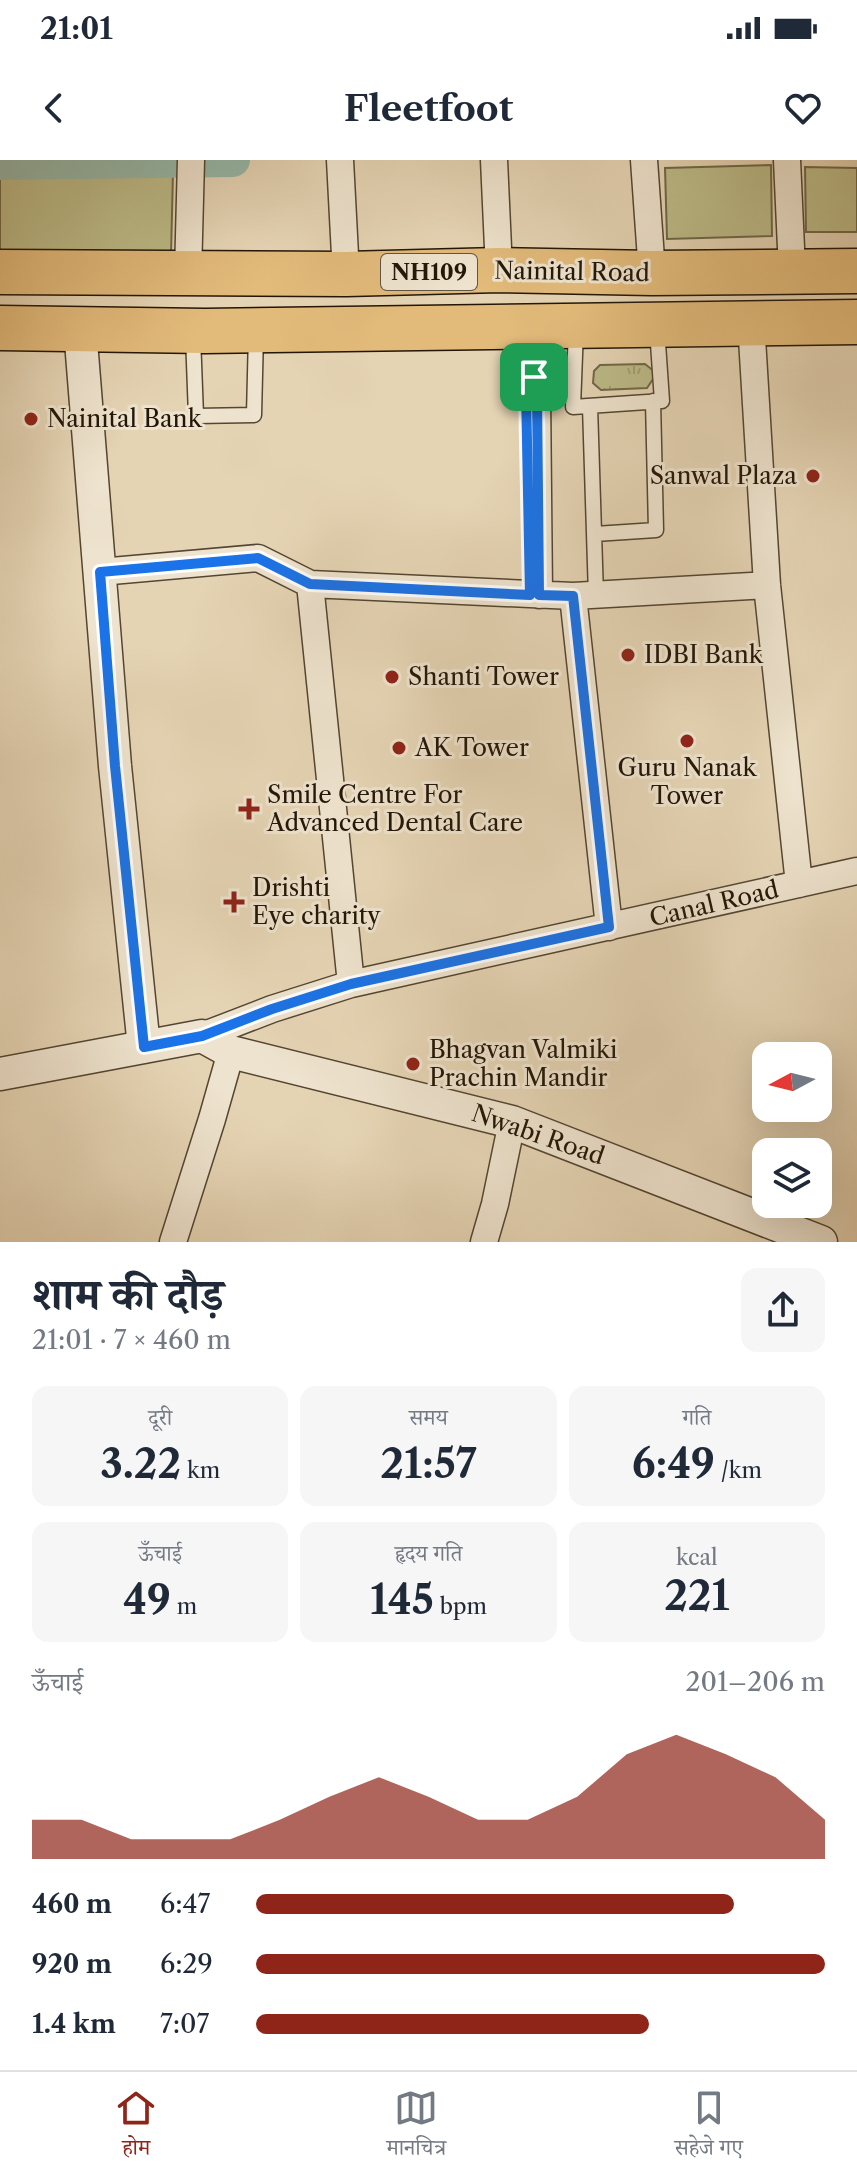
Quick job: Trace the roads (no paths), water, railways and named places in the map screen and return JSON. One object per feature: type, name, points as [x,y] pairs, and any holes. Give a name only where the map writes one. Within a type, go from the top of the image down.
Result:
[{"type":"highway","name":"Nainital Road","points":[[0,272],[346,274],[499,270],[652,273],[857,271]]},
{"type":"highway","points":[[652,273],[656,323]]},
{"type":"highway","points":[[346,274],[349,328]]},
{"type":"highway","name":"Nainital Road","points":[[0,328],[256,330],[857,322]]},
{"type":"street","points":[[787,165],[792,270]]},
{"type":"street","points":[[188,274],[191,166]]},
{"type":"street","points":[[340,166],[346,274]]},
{"type":"street","points":[[494,166],[499,270]]},
{"type":"street","points":[[644,166],[652,273]]},
{"type":"street","points":[[751,322],[767,585],[799,884]]},
{"type":"street","points":[[534,595],[526,391],[555,325]]},
{"type":"street","points":[[80,329],[115,766],[144,1047]]},
{"type":"street","points":[[100,572],[258,558],[310,584],[584,596],[767,585]]},
{"type":"street","points":[[310,584],[351,984]]},
{"type":"street","points":[[584,596],[609,927]]},
{"type":"street","name":"Canal Road","points":[[202,1036],[272,1009],[351,984],[857,871]]},
{"type":"street","points":[[0,1074],[202,1036]]},
{"type":"street","name":"Nwabi Road","points":[[202,1036],[231,1052],[512,1122],[821,1242]]},
{"type":"street","points":[[173,1242],[231,1052]]},
{"type":"street","points":[[484,1242],[512,1122]]},
{"type":"lane","points":[[555,325],[573,407],[662,401],[656,323]]},
{"type":"lane","points":[[193,330],[196,416],[254,415],[256,330]]},
{"type":"lane","points":[[595,534],[656,530],[653,401]]},
{"type":"lane","points":[[584,596],[595,534],[590,406]]},
{"type":"waterway","points":[[0,163],[233,160]]},
{"type":"place","name":"Nainital Bank","points":[[31,419]]},
{"type":"place","name":"Sanwal Plaza","points":[[813,476]]},
{"type":"place","name":"IDBI Bank","points":[[628,655]]},
{"type":"place","name":"Shanti Tower","points":[[392,677]]},
{"type":"place","name":"Guru Nanak Tower","points":[[687,741]]},
{"type":"place","name":"AK Tower","points":[[399,748]]},
{"type":"place","name":"Smile Centre For Advanced Dental Care","points":[[249,809]]},
{"type":"place","name":"Drishti Eye charity","points":[[234,902]]},
{"type":"place","name":"Bhagvan Valmiki Prachin Mandir","points":[[413,1064]]}]
